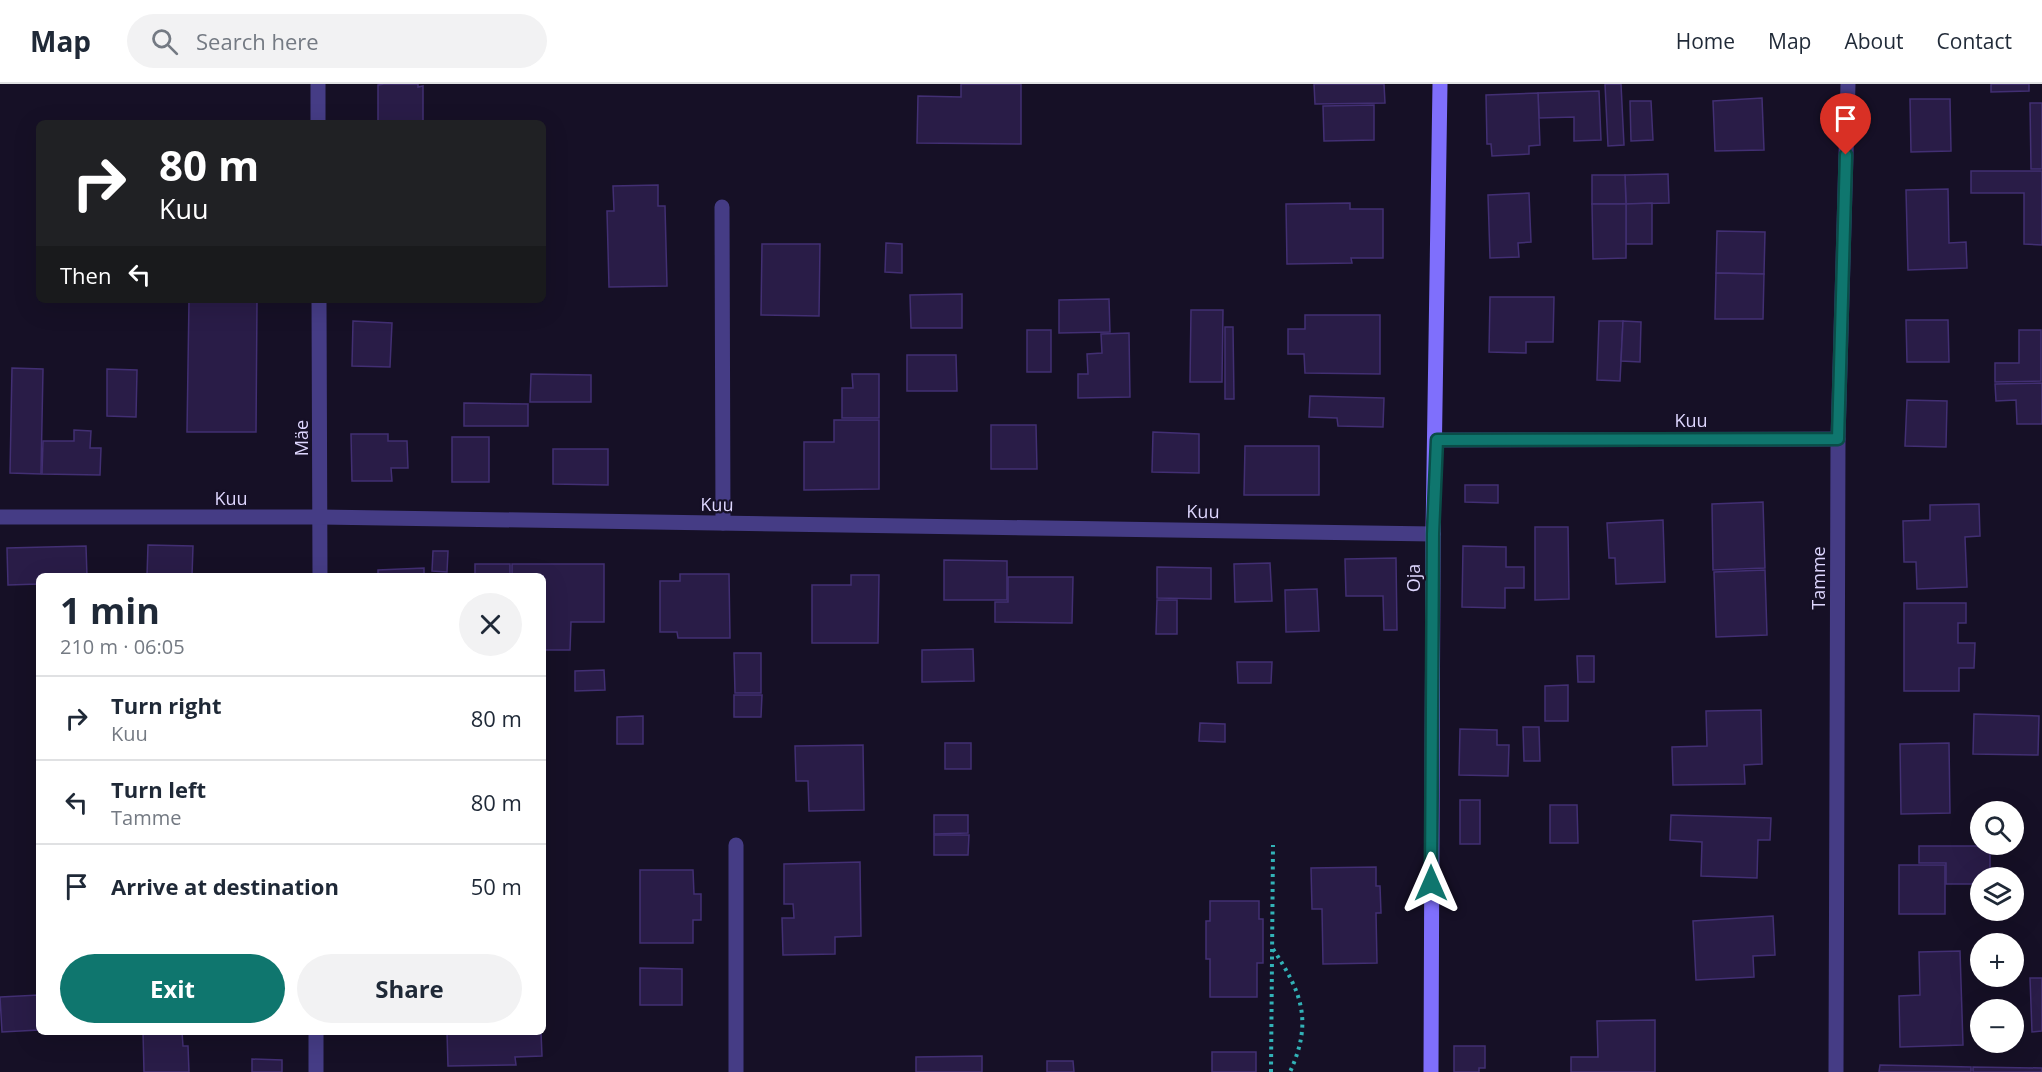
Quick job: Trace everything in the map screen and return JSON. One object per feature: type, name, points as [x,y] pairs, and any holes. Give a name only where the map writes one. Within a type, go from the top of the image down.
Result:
[{"type":"street","points":[[318,84],[318,120]]},
{"type":"street","name":"Oja","points":[[1431,1072],[1433,534],[1437,440],[1440,84]]},
{"type":"street","name":"Tamme","points":[[1836,1072],[1838,439],[1848,84]]},
{"type":"street","points":[[722,207],[723,524]]},
{"type":"street","name":"Mäe","points":[[319,303],[320,573]]},
{"type":"street","name":"Kuu","points":[[1437,440],[1838,439]]},
{"type":"street","name":"Kuu","points":[[0,518],[321,517],[1433,534]]},
{"type":"street","points":[[736,845],[736,1072]]},
{"type":"street","points":[[316,1035],[316,1072]]},
{"type":"path","points":[[1271,1072],[1273,845]]},
{"type":"path","points":[[1272,949],[1298,991],[1303,1021],[1300,1050],[1290,1072]]},
{"type":"building","points":[[418,84],[418,87],[423,86],[423,120],[378,120],[378,85]]},
{"type":"building","points":[[961,84],[1021,84],[1021,144],[917,143],[918,96],[961,97]]},
{"type":"building","points":[[1314,84],[1384,84],[1385,103],[1315,104]]},
{"type":"building","points":[[1605,84],[1621,84],[1624,145],[1608,146]]},
{"type":"building","points":[[1991,84],[2029,84],[2029,91],[1991,92]]},
{"type":"building","points":[[1599,91],[1601,140],[1574,141],[1574,117],[1539,118],[1538,93]]},
{"type":"building","points":[[1538,93],[1540,145],[1529,146],[1529,154],[1492,156],[1491,144],[1487,144],[1486,95]]},
{"type":"building","points":[[1762,98],[1764,150],[1715,151],[1713,101]]},
{"type":"building","points":[[1910,99],[1950,99],[1951,151],[1911,152]]},
{"type":"building","points":[[1630,101],[1651,101],[1653,140],[1631,141]]},
{"type":"building","points":[[2030,103],[2042,103],[2042,169],[2031,169]]},
{"type":"building","points":[[1374,105],[1374,140],[1324,141],[1323,106]]},
{"type":"building","points":[[1971,171],[2042,171],[2042,245],[2024,244],[2024,193],[1971,193]]},
{"type":"building","points":[[1668,174],[1669,203],[1626,204],[1625,175]]},
{"type":"building","points":[[1592,175],[1625,175],[1626,204],[1592,204]]},
{"type":"building","points":[[658,185],[658,206],[665,206],[667,286],[609,287],[607,211],[614,211],[613,186]]},
{"type":"building","points":[[1948,189],[1949,243],[1966,242],[1967,268],[1908,270],[1906,190]]},
{"type":"building","points":[[1529,193],[1531,242],[1518,243],[1519,257],[1490,258],[1488,195]]},
{"type":"building","points":[[1350,203],[1350,209],[1383,209],[1383,258],[1351,258],[1352,263],[1287,264],[1286,204]]},
{"type":"building","points":[[1652,203],[1652,244],[1626,244],[1626,204]]},
{"type":"building","points":[[1592,204],[1626,204],[1626,258],[1593,259]]},
{"type":"building","points":[[1717,231],[1765,232],[1764,274],[1716,273]]},
{"type":"building","points":[[886,243],[902,244],[902,273],[885,272]]},
{"type":"building","points":[[762,244],[820,244],[819,316],[761,315]]},
{"type":"building","points":[[1716,273],[1764,274],[1763,319],[1715,319]]},
{"type":"building","points":[[962,294],[962,328],[911,328],[910,295]]},
{"type":"building","points":[[1490,297],[1554,297],[1553,342],[1526,342],[1526,353],[1489,352]]},
{"type":"building","points":[[1109,299],[1110,332],[1059,333],[1059,300]]},
{"type":"building","points":[[189,303],[257,303],[256,432],[187,432]]},
{"type":"building","points":[[1191,310],[1223,310],[1222,382],[1190,382]]},
{"type":"building","points":[[1305,315],[1380,315],[1380,374],[1305,373],[1304,354],[1288,354],[1288,329],[1305,329]]},
{"type":"building","points":[[1906,320],[1948,320],[1949,362],[1907,362]]},
{"type":"building","points":[[353,321],[392,323],[390,367],[352,366]]},
{"type":"building","points":[[1599,321],[1623,321],[1620,381],[1597,380]]},
{"type":"building","points":[[1623,321],[1641,322],[1640,362],[1621,361]]},
{"type":"building","points":[[1225,327],[1233,327],[1234,399],[1225,399]]},
{"type":"building","points":[[1027,330],[1051,330],[1051,372],[1027,372]]},
{"type":"building","points":[[2019,330],[2041,330],[2041,381],[1995,382],[1995,363],[2019,363]]},
{"type":"building","points":[[1129,333],[1130,397],[1078,398],[1078,374],[1088,374],[1087,354],[1102,353],[1101,334]]},
{"type":"building","points":[[907,355],[956,355],[957,391],[907,391]]},
{"type":"building","points":[[12,368],[43,369],[41,474],[10,473]]},
{"type":"building","points":[[107,369],[137,370],[136,417],[107,416]]},
{"type":"building","points":[[531,374],[591,375],[591,402],[530,402]]},
{"type":"building","points":[[852,374],[879,374],[879,418],[842,418],[842,388],[853,388]]},
{"type":"building","points":[[2042,383],[2042,424],[2017,424],[2016,400],[1996,401],[1995,384]]},
{"type":"building","points":[[1310,396],[1384,398],[1383,427],[1338,426],[1337,418],[1309,417]]},
{"type":"building","points":[[1907,400],[1947,401],[1946,447],[1905,446]]},
{"type":"building","points":[[464,403],[528,404],[528,426],[464,426]]},
{"type":"building","points":[[834,420],[879,420],[879,489],[804,490],[804,442],[834,442]]},
{"type":"building","points":[[991,425],[1036,425],[1037,469],[991,469]]},
{"type":"building","points":[[74,430],[91,431],[90,448],[101,448],[100,475],[42,474],[43,441],[74,441]]},
{"type":"building","points":[[1153,432],[1199,434],[1199,473],[1152,472]]},
{"type":"building","points":[[351,434],[388,434],[388,441],[407,441],[408,468],[391,468],[392,481],[352,481]]},
{"type":"building","points":[[452,437],[489,437],[489,482],[452,482]]},
{"type":"building","points":[[1245,446],[1319,446],[1319,495],[1244,495]]},
{"type":"building","points":[[553,449],[608,449],[608,485],[553,484]]},
{"type":"building","points":[[1465,485],[1498,485],[1498,503],[1465,502]]},
{"type":"building","points":[[1763,502],[1765,568],[1713,570],[1712,504]]},
{"type":"building","points":[[1979,504],[1980,536],[1965,537],[1967,587],[1917,589],[1916,562],[1904,562],[1903,521],[1930,520],[1930,505]]},
{"type":"building","points":[[1663,520],[1665,582],[1616,584],[1615,558],[1609,558],[1607,523]]},
{"type":"building","points":[[1535,527],[1568,527],[1569,599],[1535,600]]},
{"type":"building","points":[[148,545],[193,546],[192,573],[147,573]]},
{"type":"building","points":[[86,546],[87,573],[36,573],[36,584],[8,585],[7,548]]},
{"type":"building","points":[[1463,546],[1506,547],[1506,567],[1524,567],[1524,588],[1505,588],[1505,608],[1462,607]]},
{"type":"building","points":[[433,551],[448,551],[447,572],[432,571]]},
{"type":"building","points":[[1396,558],[1397,630],[1384,630],[1383,596],[1346,596],[1345,559]]},
{"type":"building","points":[[944,560],[1007,561],[1007,600],[944,600]]},
{"type":"building","points":[[1270,563],[1272,601],[1235,602],[1234,564]]},
{"type":"building","points":[[475,564],[510,564],[510,573],[475,573]]},
{"type":"building","points":[[512,564],[604,564],[604,622],[571,622],[570,650],[546,650],[546,573],[512,573]]},
{"type":"building","points":[[1157,567],[1211,568],[1211,599],[1157,598]]},
{"type":"building","points":[[424,568],[424,573],[378,573],[378,570]]},
{"type":"building","points":[[1765,570],[1767,635],[1716,637],[1714,572]]},
{"type":"building","points":[[680,574],[729,574],[730,638],[678,638],[677,632],[660,632],[660,581],[680,581]]},
{"type":"building","points":[[851,575],[879,575],[878,643],[812,643],[812,585],[851,585]]},
{"type":"building","points":[[1008,577],[1073,577],[1072,623],[995,622],[995,602],[1008,602]]},
{"type":"building","points":[[1317,589],[1319,631],[1286,632],[1285,590]]},
{"type":"building","points":[[1157,600],[1177,600],[1177,634],[1156,634]]},
{"type":"building","points":[[1904,603],[1966,603],[1966,623],[1958,623],[1958,643],[1975,643],[1974,668],[1959,668],[1959,691],[1904,691]]},
{"type":"building","points":[[973,649],[974,681],[922,682],[922,650]]},
{"type":"building","points":[[734,653],[761,653],[761,693],[735,693]]},
{"type":"building","points":[[1577,656],[1594,656],[1594,682],[1578,682]]},
{"type":"building","points":[[1237,662],[1272,662],[1271,683],[1238,683]]},
{"type":"building","points":[[604,670],[605,690],[575,691],[575,671]]},
{"type":"building","points":[[1568,685],[1568,721],[1545,721],[1545,686]]},
{"type":"building","points":[[734,695],[762,695],[761,717],[734,717]]},
{"type":"building","points":[[1761,710],[1762,764],[1744,765],[1745,784],[1673,785],[1672,747],[1707,746],[1706,711]]},
{"type":"building","points":[[1974,714],[2039,716],[2038,755],[1973,754]]},
{"type":"building","points":[[643,716],[643,744],[617,744],[617,717]]},
{"type":"building","points":[[1200,723],[1225,724],[1225,742],[1199,741]]},
{"type":"building","points":[[1523,727],[1539,727],[1540,761],[1524,761]]},
{"type":"building","points":[[1460,729],[1497,730],[1497,745],[1509,745],[1508,776],[1459,775]]},
{"type":"building","points":[[945,743],[971,743],[971,769],[945,769]]},
{"type":"building","points":[[1949,743],[1950,813],[1901,814],[1900,744]]},
{"type":"building","points":[[863,745],[864,810],[809,811],[808,781],[796,781],[795,746]]},
{"type":"building","points":[[1460,800],[1480,800],[1480,844],[1460,844]]},
{"type":"building","points":[[1550,805],[1577,805],[1578,843],[1550,843]]},
{"type":"building","points":[[934,815],[968,815],[968,833],[934,834]]},
{"type":"building","points":[[1671,815],[1771,818],[1770,840],[1758,840],[1757,878],[1701,876],[1702,842],[1670,840]]},
{"type":"building","points":[[934,835],[969,835],[968,855],[934,855]]},
{"type":"building","points":[[1919,846],[1970,846],[1970,855],[1990,855],[1990,867],[1970,867],[1970,884],[1946,884],[1946,863],[1919,863]]},
{"type":"building","points":[[860,862],[861,936],[835,937],[835,954],[783,955],[782,918],[794,918],[793,904],[784,904],[784,864]]},
{"type":"building","points":[[1899,865],[1945,865],[1945,914],[1899,914]]},
{"type":"building","points":[[1376,867],[1376,886],[1380,886],[1381,913],[1376,913],[1377,963],[1323,964],[1322,909],[1312,909],[1311,868]]},
{"type":"building","points":[[640,870],[693,870],[694,894],[701,894],[701,920],[693,920],[693,943],[640,943]]},
{"type":"building","points":[[1210,901],[1259,901],[1259,919],[1263,919],[1263,963],[1257,963],[1257,997],[1210,997],[1210,959],[1206,959],[1206,921],[1210,921]]},
{"type":"building","points":[[1773,916],[1775,955],[1753,956],[1754,977],[1696,980],[1693,921]]},
{"type":"building","points":[[1960,951],[1963,1045],[1900,1047],[1899,996],[1920,995],[1919,952]]},
{"type":"building","points":[[640,968],[682,969],[682,1005],[640,1005]]},
{"type":"building","points":[[2030,978],[2042,978],[2042,1031],[2032,1032]]},
{"type":"building","points":[[36,995],[36,1030],[2,1032],[0,997]]},
{"type":"building","points":[[1655,1020],[1655,1072],[1571,1072],[1571,1057],[1598,1057],[1597,1021]]},
{"type":"building","points":[[143,1035],[182,1035],[183,1046],[188,1046],[189,1072],[144,1072]]},
{"type":"building","points":[[447,1035],[541,1035],[542,1056],[515,1057],[516,1065],[448,1066]]},
{"type":"building","points":[[1454,1046],[1485,1046],[1485,1068],[1479,1068],[1479,1072],[1454,1072]]},
{"type":"building","points":[[1212,1052],[1256,1052],[1256,1072],[1212,1072]]},
{"type":"building","points":[[982,1056],[982,1072],[916,1072],[916,1057]]},
{"type":"building","points":[[252,1059],[282,1060],[282,1072],[252,1072]]},
{"type":"building","points":[[1047,1061],[1073,1061],[1074,1072],[1047,1072]]},
{"type":"building","points":[[1880,1065],[1971,1067],[1971,1072],[1879,1072]]},
{"type":"building","points":[[1973,1067],[2042,1068],[2042,1072],[1973,1072]]},
{"type":"route","points":[[1431,883],[1433,534],[1437,440],[1838,439],[1846,155]]}]
